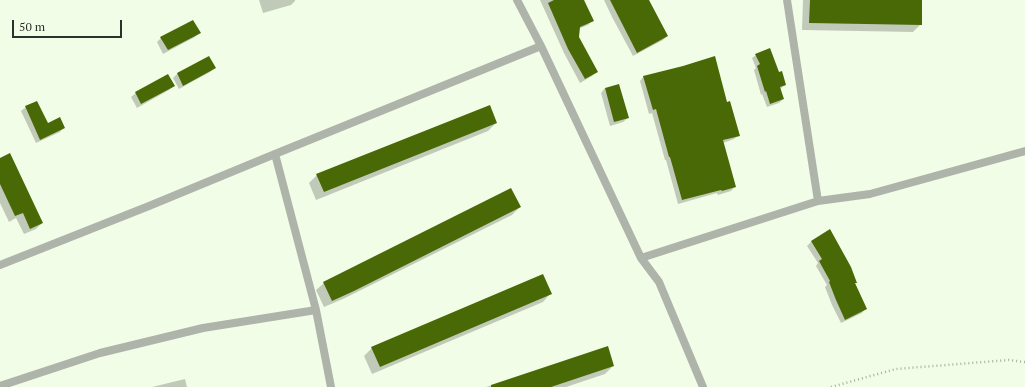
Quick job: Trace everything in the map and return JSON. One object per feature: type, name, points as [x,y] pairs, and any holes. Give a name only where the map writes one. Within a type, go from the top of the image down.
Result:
[{"type":"lane","points":[[517,0],[541,46],[641,258],[659,282],[703,387]]},
{"type":"lane","points":[[787,0],[818,201]]},
{"type":"lane","points":[[0,265],[149,206],[541,46]]},
{"type":"lane","points":[[641,258],[818,201],[870,194],[1025,151]]},
{"type":"lane","points":[[275,154],[316,310],[331,387]]},
{"type":"lane","points":[[0,386],[100,353],[195,330],[316,310]]},
{"type":"path","points":[[831,387],[896,369],[1009,360],[1025,362]]},
{"type":"building","points":[[554,0],[584,0],[594,21],[580,27],[579,37],[598,72],[585,79],[568,49],[548,3]]},
{"type":"building","points":[[610,0],[649,0],[668,36],[637,53]]},
{"type":"building","points":[[810,0],[922,0],[922,25],[809,23]]},
{"type":"building","points":[[193,20],[201,33],[168,50],[160,37]]},
{"type":"building","points":[[770,48],[779,72],[782,71],[786,85],[780,87],[784,99],[770,104],[757,66],[760,64],[755,54]]},
{"type":"building","points":[[209,56],[216,68],[183,86],[177,73]]},
{"type":"building","points":[[715,56],[727,102],[730,101],[740,136],[723,140],[736,187],[682,200],[656,109],[653,110],[643,76]]},
{"type":"building","points":[[168,74],[175,86],[141,104],[135,92]]},
{"type":"building","points":[[619,84],[629,118],[614,122],[605,88]]},
{"type":"building","points":[[37,101],[48,123],[60,117],[65,128],[40,140],[25,106]]},
{"type":"building","points":[[490,105],[497,123],[324,192],[316,174]]},
{"type":"building","points":[[10,153],[43,223],[30,229],[23,213],[15,216],[0,184],[0,158]]},
{"type":"building","points":[[511,188],[521,207],[332,301],[323,282]]},
{"type":"building","points":[[830,229],[851,267],[857,283],[855,283],[867,309],[845,320],[829,282],[830,281],[819,261],[822,259],[811,241]]},
{"type":"building","points":[[543,274],[552,294],[380,367],[371,347]]},
{"type":"building","points":[[608,346],[614,366],[551,387],[491,387],[491,385]]}]
